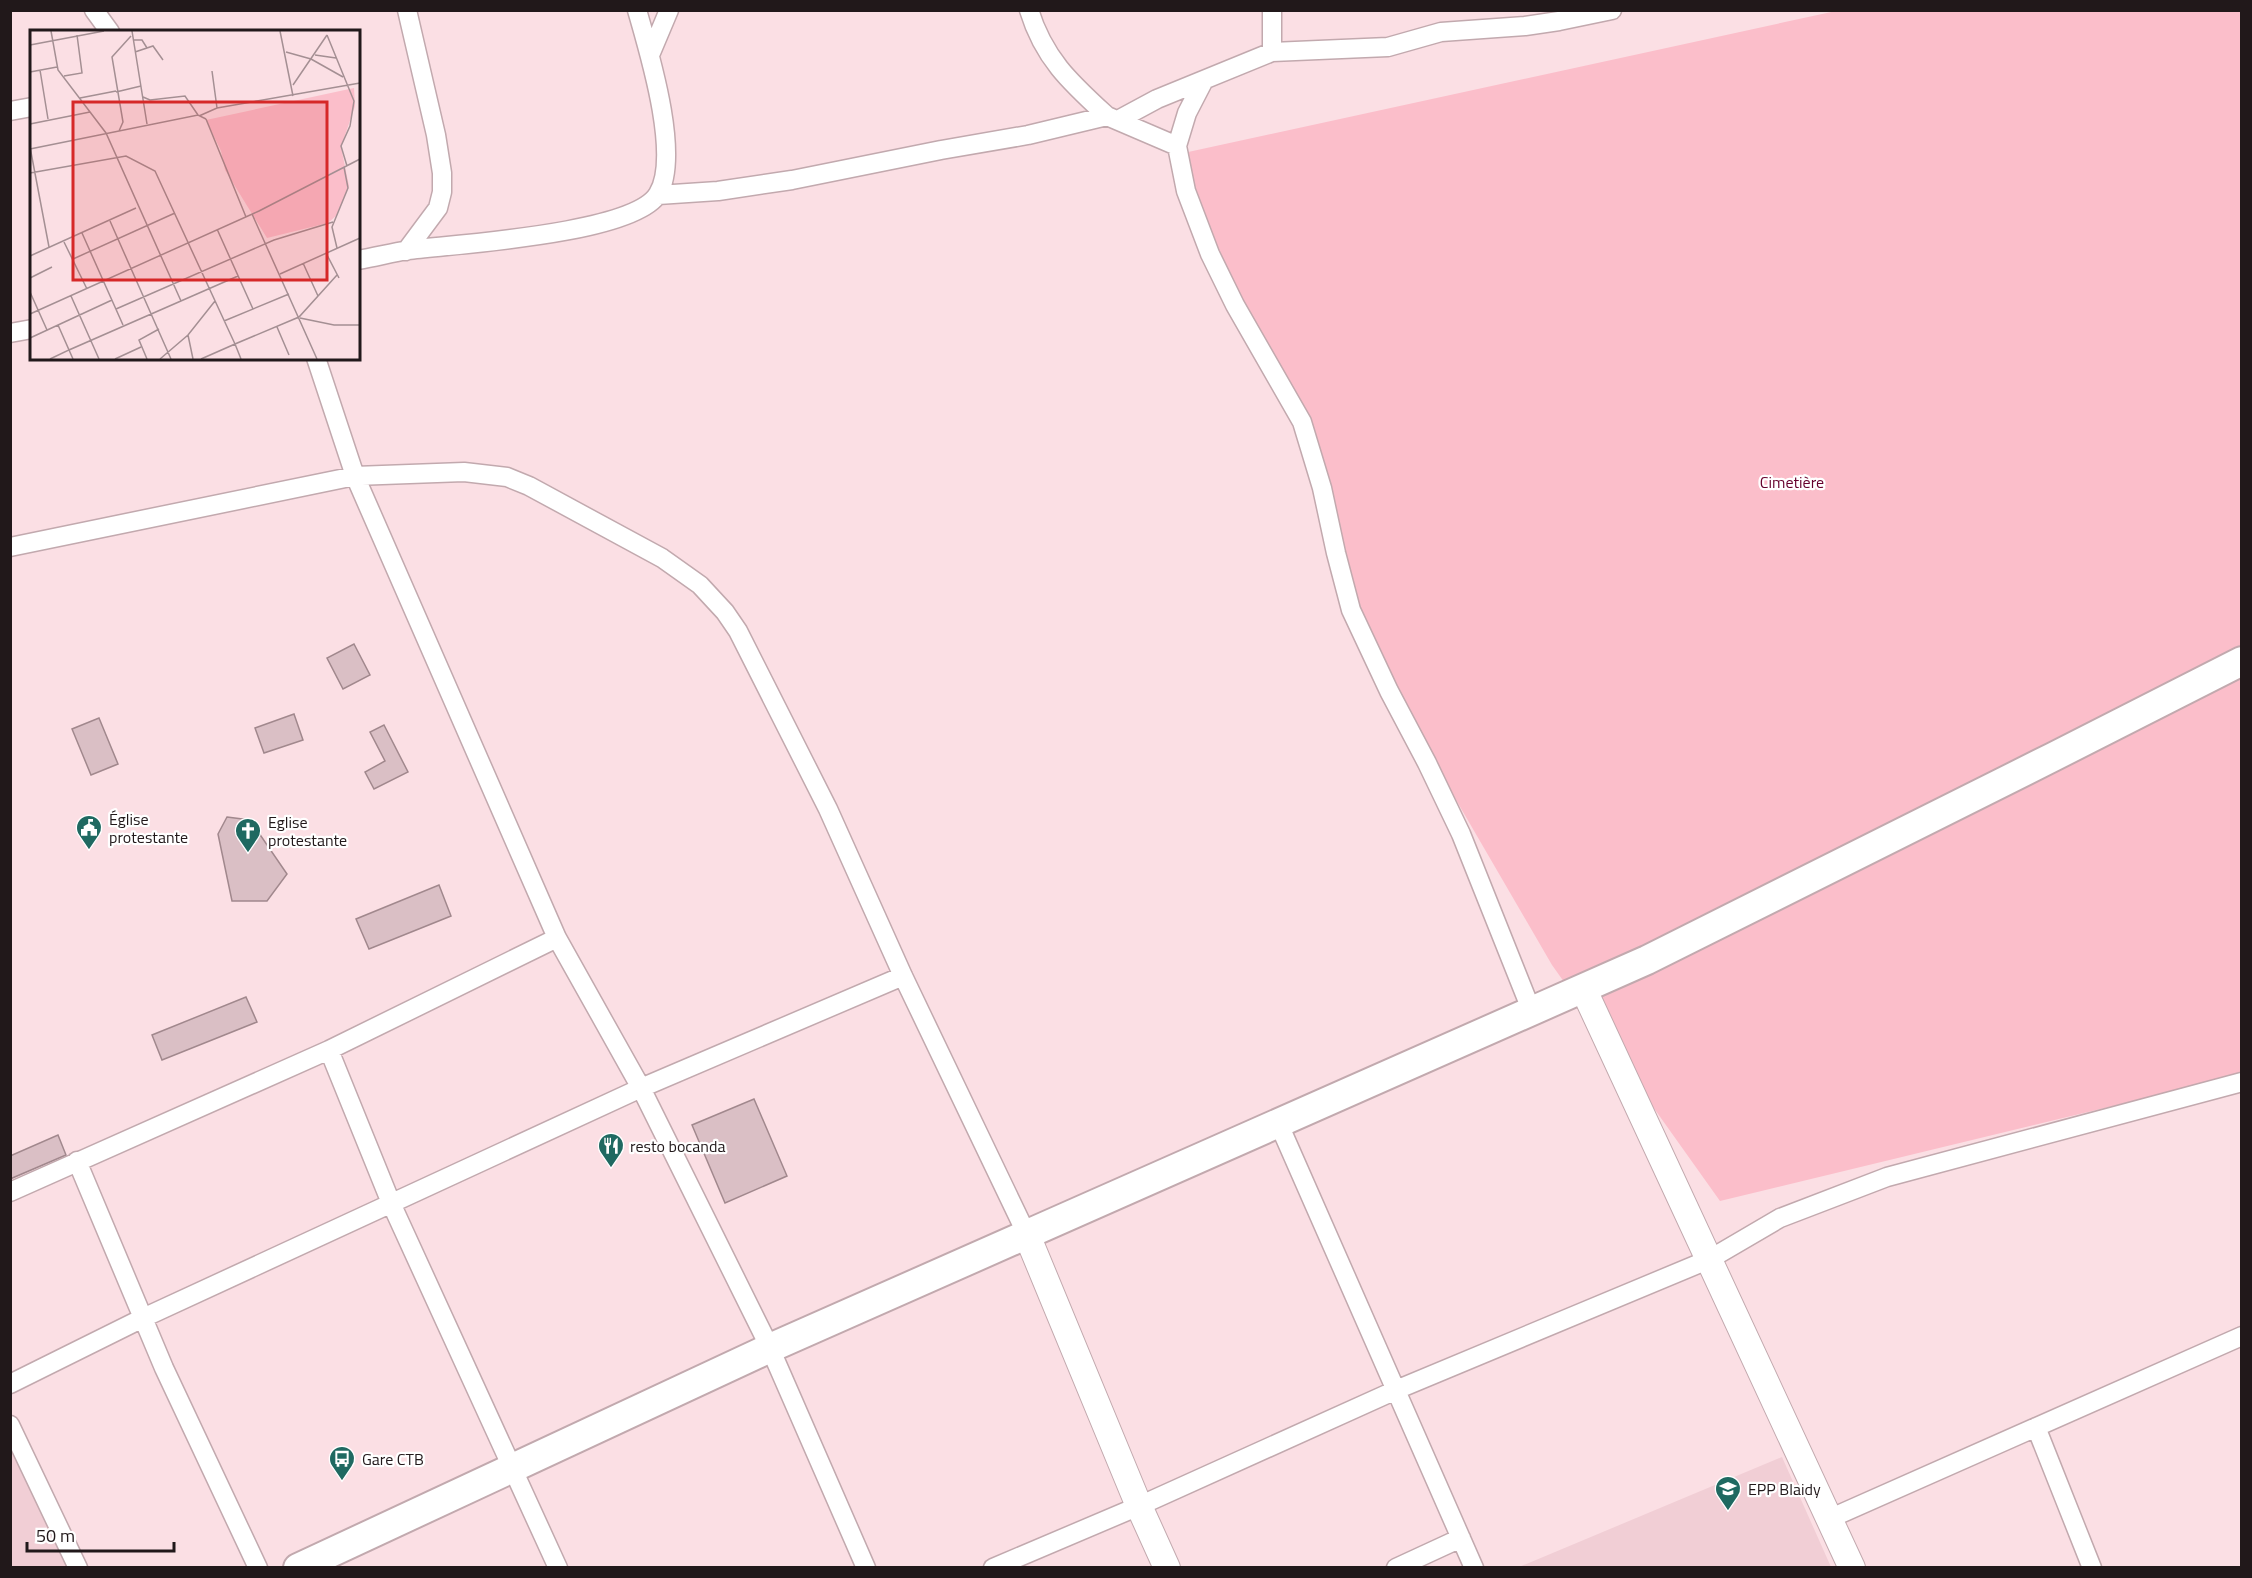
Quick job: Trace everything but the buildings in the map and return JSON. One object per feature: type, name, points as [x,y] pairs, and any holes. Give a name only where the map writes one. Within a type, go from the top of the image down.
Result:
[{"type":"main road","points":[[298,1568],[770,1347],[1532,1012],[1669,949],[2241,660]]},
{"type":"street","points":[[94,10],[109,30]]},
{"type":"street","points":[[406,250],[438,208],[442,192],[442,173],[436,135],[407,10]]},
{"type":"street","points":[[637,10],[650,55],[666,140],[666,167],[658,195]]},
{"type":"street","points":[[650,55],[669,10]]},
{"type":"street","points":[[1029,10],[1040,40],[1060,71],[1112,118],[1177,146]]},
{"type":"street","points":[[1272,10],[1272,52]]},
{"type":"street","points":[[360,261],[406,250],[551,234],[584,228],[636,209],[658,195],[718,191],[792,180],[1112,118],[1272,52],[1388,47],[1441,32],[1536,24],[1612,10]]},
{"type":"street","points":[[1203,82],[1187,113],[1177,146],[1186,191],[1210,254],[1302,422],[1322,488],[1351,610],[1461,834],[1532,1012]]},
{"type":"street","points":[[10,111],[30,107]]},
{"type":"street","points":[[10,333],[30,329]]},
{"type":"street","points":[[317,360],[355,476],[557,938],[641,1088],[770,1347],[866,1568]]},
{"type":"street","points":[[10,547],[355,476],[464,472],[507,477],[578,511],[662,558],[700,585],[725,612],[753,657],[828,809],[903,976],[1027,1235],[1167,1568]]},
{"type":"street","points":[[10,1192],[329,1050],[557,938]]},
{"type":"street","points":[[10,1384],[143,1318],[641,1088],[903,976]]},
{"type":"street","points":[[1583,988],[1831,1518],[1852,1568]]},
{"type":"street","points":[[329,1050],[392,1203],[558,1568]]},
{"type":"street","points":[[993,1568],[1139,1506],[1396,1390],[1710,1259],[1780,1218],[1887,1177],[2241,1082]]},
{"type":"street","points":[[1278,1122],[1474,1568]]},
{"type":"street","points":[[77,1161],[164,1368],[258,1568]]},
{"type":"street","points":[[1831,1518],[2241,1336]]},
{"type":"street","points":[[10,1425],[78,1568]]},
{"type":"street","points":[[2036,1427],[2092,1568]]},
{"type":"street","points":[[1396,1568],[1461,1538]]},
{"type":"shaded area","points":[[11,1446],[68,1567],[11,1567]]},
{"type":"shaded area","name":"EPP Blaidy","points":[[1782,1457],[1831,1567],[1519,1567]]},
{"type":"green space","name":"Cimetière","points":[[1836,11],[2241,11],[2241,1075],[1720,1201],[1552,965],[1380,669],[1345,602],[1312,435],[1236,307],[1179,154]]},
{"type":"place","name":"Église protestante","points":[[89,851]]},
{"type":"place","name":"Eglise protestante","points":[[248,854]]},
{"type":"place","name":"resto bocanda","points":[[611,1169]]},
{"type":"place","name":"Gare CTB","points":[[342,1482]]},
{"type":"place","name":"EPP Blaidy","points":[[1728,1512]]}]
